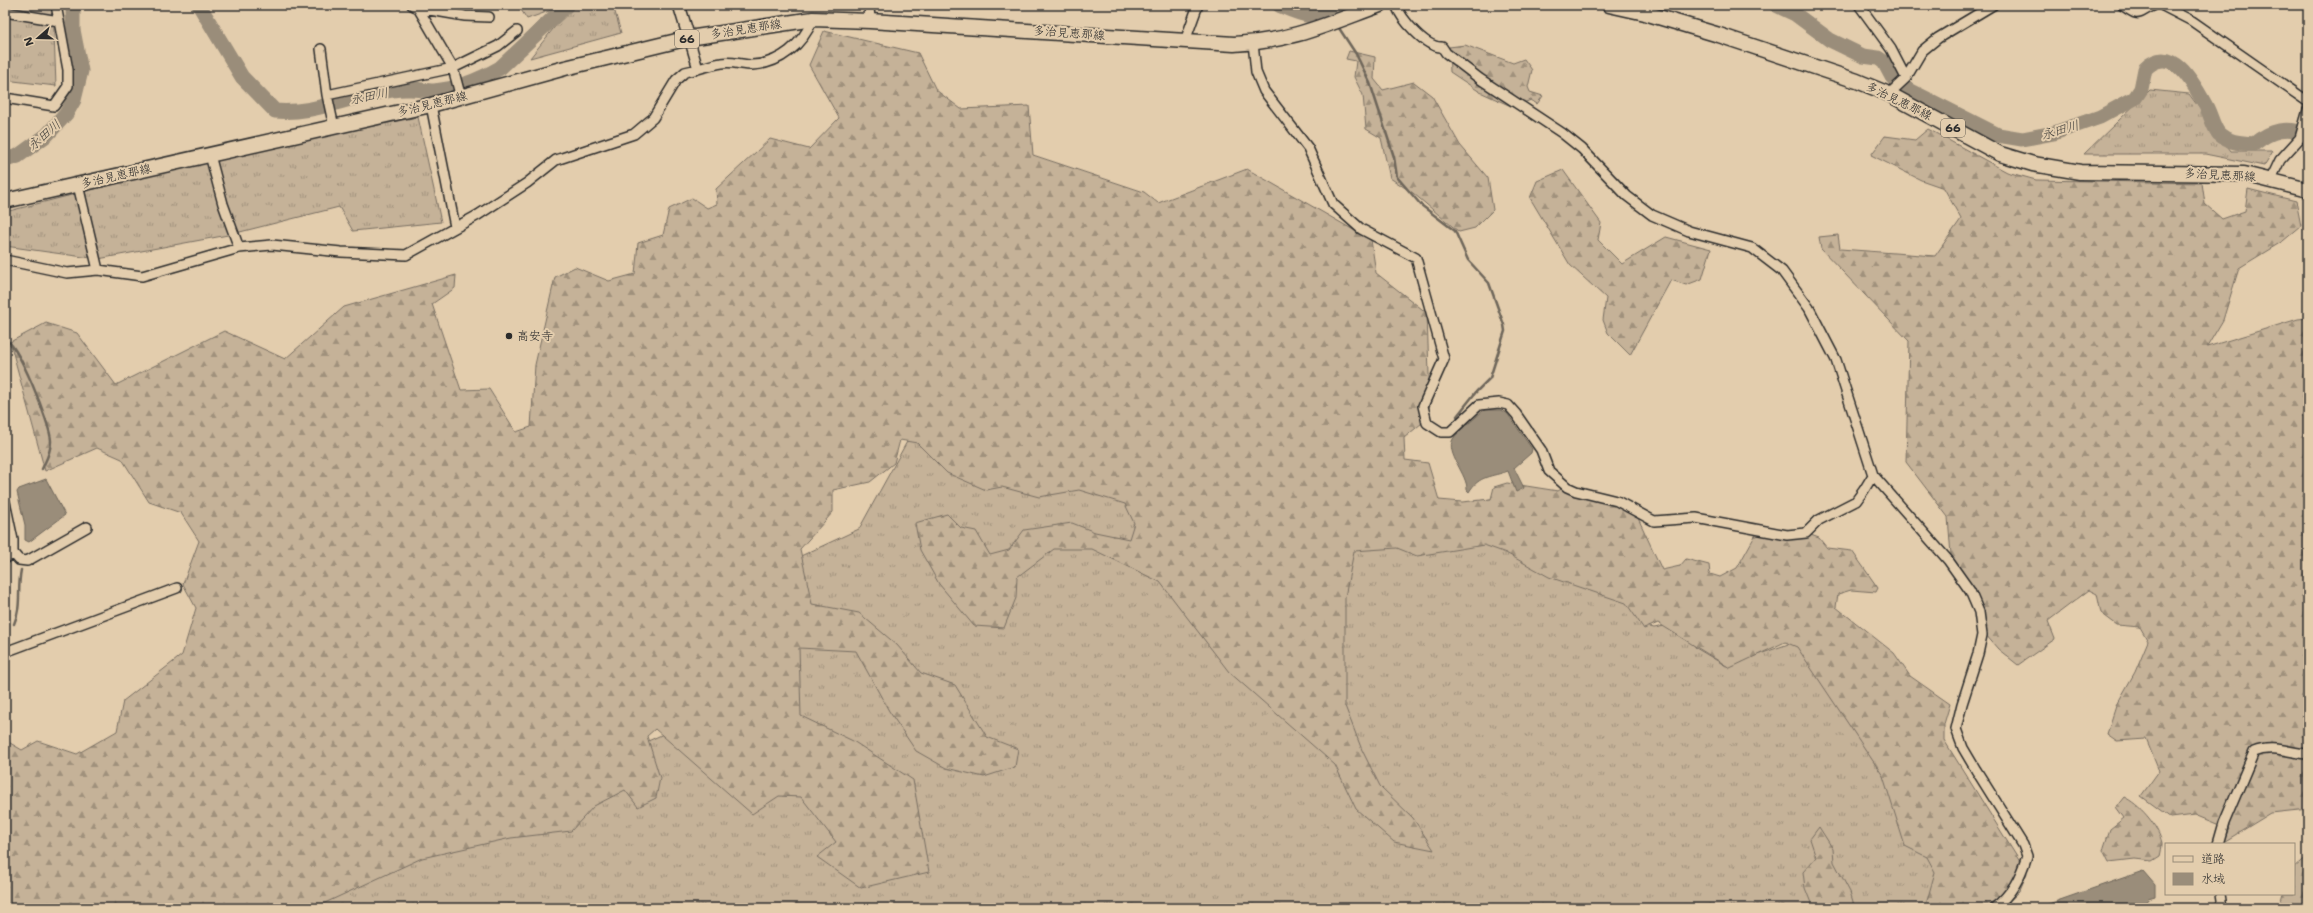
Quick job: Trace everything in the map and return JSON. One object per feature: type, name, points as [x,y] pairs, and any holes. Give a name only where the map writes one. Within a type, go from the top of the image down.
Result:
[{"type":"main road","name":"多治見恵那線","points":[[5,202],[78,184],[210,155],[333,124],[431,106],[460,95],[689,38],[813,20],[870,21],[1185,41],[1253,43],[1292,37],[1380,5]]},
{"type":"main road","name":"多治見恵那線","points":[[1609,5],[1645,13],[1818,66],[1889,94],[2000,154],[2032,164],[2080,172],[2216,172],[2244,174],[2308,190]]},
{"type":"street","points":[[5,98],[54,106],[68,86],[68,70],[56,5]]},
{"type":"street","points":[[679,5],[698,69]]},
{"type":"street","points":[[869,5],[870,21]]},
{"type":"street","points":[[1185,41],[1198,5]]},
{"type":"street","points":[[1396,5],[1399,15],[1416,33],[1438,47],[1442,47],[1446,53],[1480,79],[1562,133],[1582,148],[1627,196],[1652,215],[1689,231],[1752,248],[1782,271],[1809,308],[1836,360],[1873,475],[1948,560],[1970,591],[1979,612],[1982,627],[1978,654],[1962,704],[1956,729],[1973,765],[2023,845],[2027,856],[2015,887],[2006,899],[1994,908]]},
{"type":"street","points":[[1859,5],[1891,49],[1906,78]]},
{"type":"street","points":[[1889,94],[1906,78],[1922,51],[1933,42],[1994,5]]},
{"type":"street","points":[[2122,5],[2135,14],[2142,14],[2156,5]]},
{"type":"street","points":[[2161,5],[2204,30],[2308,104],[2300,138],[2280,160],[2271,180]]},
{"type":"street","points":[[415,6],[465,16],[489,17]]},
{"type":"street","points":[[415,6],[454,70],[460,95]]},
{"type":"street","points":[[5,12],[59,20]]},
{"type":"street","points":[[5,260],[66,273],[98,270],[142,276],[239,248],[272,245],[341,252],[406,255],[478,215],[527,183],[556,160],[634,134],[653,118],[676,80],[685,72],[722,63],[752,65],[776,60],[784,56],[809,30],[813,20]]},
{"type":"street","points":[[327,97],[454,70],[498,46],[517,31]]},
{"type":"street","points":[[1253,43],[1256,72],[1264,91],[1308,148],[1333,204],[1361,229],[1416,258],[1444,359],[1424,406],[1427,423],[1441,432],[1450,432],[1479,405],[1499,403],[1508,405],[1516,414],[1540,450],[1549,471],[1560,482],[1576,491],[1626,505],[1635,512],[1654,521],[1696,518],[1769,533],[1798,535],[1806,533],[1819,520],[1856,501],[1873,475]]},
{"type":"street","points":[[321,49],[327,97],[333,124]]},
{"type":"street","points":[[431,106],[455,227]]},
{"type":"street","points":[[210,155],[224,204],[239,248]]},
{"type":"street","points":[[78,184],[98,270]]},
{"type":"street","points":[[5,502],[13,540],[13,554],[19,560],[27,561],[87,527]]},
{"type":"street","points":[[5,559],[13,554]]},
{"type":"street","points":[[5,652],[177,588]]},
{"type":"street","points":[[2218,843],[2224,823],[2254,752],[2264,748],[2276,748],[2308,754]]},
{"type":"street","points":[[2220,895],[2222,908]]},
{"type":"green space","points":[[5,5],[53,5],[56,86],[5,80]]},
{"type":"green space","points":[[518,5],[566,5],[527,19]]},
{"type":"green space","points":[[572,5],[613,5],[621,33],[530,58]]},
{"type":"green space","points":[[824,31],[918,53],[936,90],[961,109],[1029,106],[1033,155],[1144,192],[1158,203],[1247,169],[1371,240],[1376,273],[1427,313],[1430,405],[1422,423],[1404,438],[1405,460],[1428,463],[1439,500],[1462,502],[1491,499],[1494,487],[1507,483],[1558,491],[1563,488],[1612,503],[1638,518],[1662,570],[1680,566],[1686,559],[1709,565],[1710,574],[1720,577],[1737,568],[1756,534],[1808,534],[1819,538],[1827,548],[1852,551],[1878,588],[1876,592],[1851,590],[1838,594],[1836,607],[1894,653],[1910,676],[1950,704],[1944,724],[1944,740],[2027,873],[2019,892],[2002,908],[1925,908],[1935,872],[1927,857],[1905,846],[1883,776],[1797,647],[1785,642],[1730,668],[1658,623],[1644,629],[1626,603],[1549,577],[1506,553],[1484,545],[1417,556],[1397,548],[1354,551],[1345,597],[1345,706],[1362,750],[1380,786],[1413,818],[1434,850],[1394,842],[1356,809],[1335,765],[1229,672],[1160,582],[1092,549],[1054,549],[1017,577],[1016,598],[1004,628],[974,626],[939,584],[920,550],[915,523],[947,514],[961,528],[976,531],[990,555],[1009,550],[1024,530],[1072,523],[1095,532],[1129,539],[1134,523],[1125,504],[1079,490],[1039,497],[1002,487],[986,490],[947,473],[917,443],[900,440],[894,463],[870,482],[833,490],[833,512],[800,549],[812,604],[859,613],[897,645],[921,673],[955,685],[987,737],[1018,749],[1015,767],[984,777],[946,768],[916,751],[889,711],[856,651],[799,648],[801,716],[853,741],[913,780],[929,872],[861,888],[817,857],[836,842],[801,797],[779,796],[752,814],[655,729],[647,736],[660,778],[656,798],[638,807],[625,790],[594,806],[571,831],[511,838],[422,858],[314,908],[5,908],[5,740],[22,750],[38,741],[77,754],[117,731],[123,701],[182,655],[196,608],[183,584],[199,541],[181,513],[149,502],[122,459],[97,448],[45,471],[10,342],[46,323],[77,333],[116,385],[224,331],[285,359],[344,307],[456,275],[455,288],[432,304],[461,390],[489,389],[516,432],[531,427],[535,365],[555,277],[575,267],[609,281],[635,274],[638,243],[663,235],[669,209],[692,198],[707,208],[717,204],[716,189],[770,139],[809,149],[839,118],[809,65]]},
{"type":"green space","points":[[1465,45],[1513,63],[1524,59],[1532,70],[1528,87],[1530,92],[1543,96],[1537,104],[1531,100],[1513,107],[1480,92],[1450,72],[1449,47]]},
{"type":"green space","points":[[1349,51],[1375,57],[1374,79],[1383,90],[1414,82],[1432,96],[1460,145],[1488,178],[1493,210],[1475,228],[1459,232],[1413,193],[1390,178],[1381,138],[1366,129],[1363,95],[1354,77],[1356,61],[1346,59]]},
{"type":"green space","points":[[2150,90],[2189,94],[2231,151],[2273,151],[2264,166],[2205,154],[2084,154]]},
{"type":"green space","points":[[418,117],[441,222],[353,231],[339,207],[228,235],[98,259],[5,246],[5,212],[236,153]]},
{"type":"green space","points":[[1928,129],[2007,172],[2036,180],[2202,183],[2205,204],[2222,219],[2245,211],[2248,189],[2296,201],[2301,226],[2283,241],[2239,268],[2223,320],[2207,347],[2298,319],[2308,318],[2308,386],[2302,395],[2308,403],[2308,809],[2271,813],[2222,843],[2229,829],[2195,815],[2171,818],[2141,796],[2159,771],[2146,739],[2117,741],[2107,734],[2116,706],[2135,672],[2148,641],[2140,627],[2117,625],[2101,613],[2097,594],[2089,590],[2048,621],[2055,639],[2018,665],[1998,649],[1985,634],[1985,618],[1973,587],[1951,555],[1948,517],[1906,462],[1909,341],[1821,249],[1819,237],[1838,235],[1840,249],[1935,256],[1961,219],[1944,188],[1921,180],[1871,155],[1885,136],[1915,140]]},
{"type":"green space","points":[[1563,170],[1601,223],[1598,240],[1622,264],[1666,237],[1711,249],[1702,279],[1686,285],[1671,280],[1630,355],[1608,333],[1603,320],[1606,298],[1570,265],[1530,198],[1537,181]]},
{"type":"green space","points":[[909,438],[1446,506],[1541,491],[1646,626],[1654,628],[1670,625],[1689,639],[1696,648],[1726,666],[1794,642],[1987,908],[137,908],[624,752],[670,731],[736,586],[859,529]]},
{"type":"green space","points":[[2124,797],[2142,810],[2152,822],[2160,836],[2162,843],[2160,856],[2152,861],[2135,859],[2109,862],[2103,850],[2110,829],[2124,818],[2116,807]]},
{"type":"green space","points":[[1819,827],[1833,849],[1834,862],[1850,892],[1855,908],[1813,908],[1805,888],[1803,872],[1816,857],[1810,839]]},
{"type":"green space","points":[[2308,856],[2308,908],[2279,908],[2283,895],[2295,895],[2295,867]]},
{"type":"water","points":[[1484,410],[1500,410],[1507,413],[1532,449],[1531,453],[1514,468],[1524,488],[1516,492],[1508,471],[1482,479],[1473,486],[1469,492],[1454,457],[1451,445],[1453,439],[1464,427],[1462,424],[1465,421],[1468,424]]},
{"type":"water","points":[[46,479],[65,515],[29,542],[25,540],[25,525],[17,492],[19,489]]},
{"type":"water","points":[[2143,871],[2155,885],[2155,897],[2148,899],[2141,908],[2037,908]]},
{"type":"waterway","name":"永田川","points":[[5,160],[18,156],[47,135],[66,114],[74,100],[81,71],[73,30],[73,5]]},
{"type":"waterway","name":"永田川","points":[[199,5],[242,77],[275,111],[299,111],[321,107],[388,90],[413,89],[434,91],[468,83],[500,68],[567,5]]},
{"type":"waterway","name":"永田川","points":[[1279,5],[1309,16],[1324,14],[1331,11],[1338,5]]},
{"type":"waterway","name":"永田川","points":[[1776,5],[1795,14],[1830,40],[1863,56],[1878,58],[1884,62],[1892,77],[1903,87],[1998,135],[2022,139],[2054,133],[2100,117],[2135,98],[2141,89],[2145,69],[2155,62],[2165,60],[2174,63],[2189,79],[2207,108],[2217,131],[2223,137],[2235,142],[2254,144],[2267,135],[2280,131],[2286,130],[2308,135]]},
{"type":"waterway","name":"永田川","points":[[1329,13],[1332,18]]},
{"type":"waterway","points":[[1337,25],[1356,54],[1370,83],[1394,157],[1397,177],[1421,205],[1455,231],[1468,260],[1489,283],[1504,325],[1505,331],[1490,378],[1476,392],[1457,416],[1459,420]]},
{"type":"waterway","points":[[5,340],[10,344],[25,368],[40,402],[50,432],[50,449],[42,469]]},
{"type":"waterway","points":[[14,624],[19,604],[21,570]]},
{"type":"place","name":"高安寺","points":[[509,336]]}]
